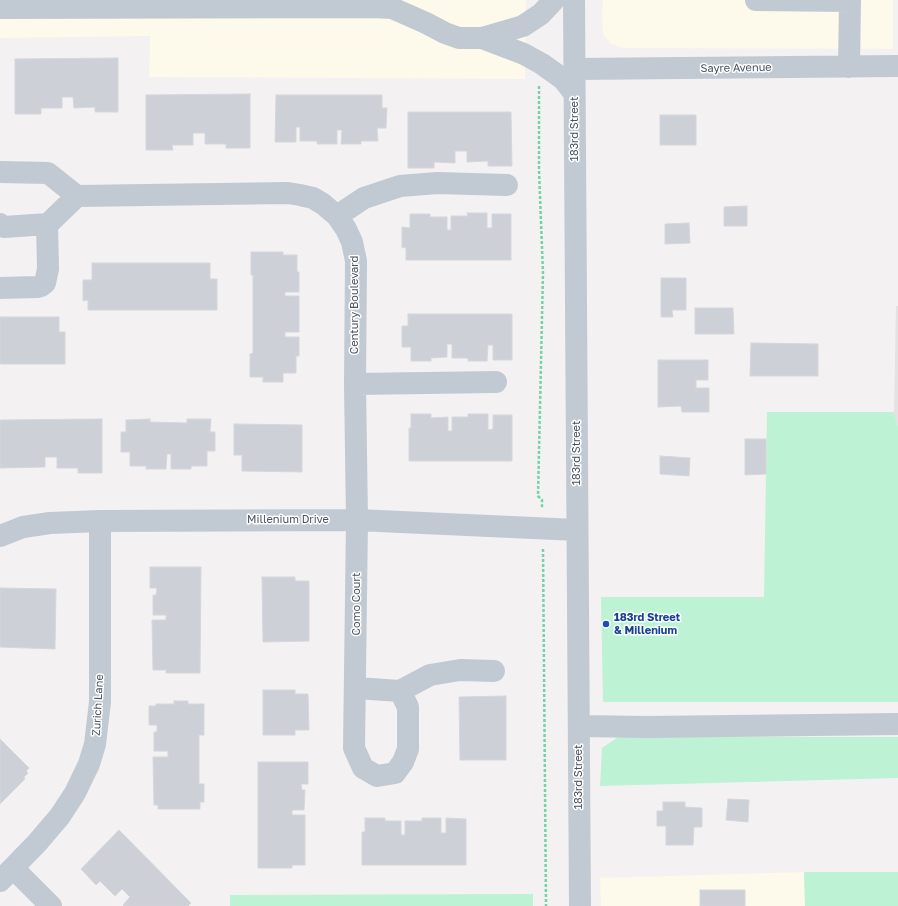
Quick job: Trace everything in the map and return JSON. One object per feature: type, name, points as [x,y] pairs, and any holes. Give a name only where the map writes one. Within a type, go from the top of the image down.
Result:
[{"type":"street","points":[[0,8],[313,3],[392,8],[459,38],[482,38],[523,26],[541,14],[554,0]]},
{"type":"street","name":"183rd Street","points":[[574,0],[580,906]]},
{"type":"street","points":[[756,0],[850,1],[850,67]]},
{"type":"street","points":[[482,38],[524,54],[539,62],[563,78],[574,93]]},
{"type":"street","name":"Sayre Avenue","points":[[574,69],[898,66]]},
{"type":"street","points":[[0,172],[48,173],[78,196],[47,224],[4,227],[0,224]]},
{"type":"street","points":[[337,216],[364,198],[400,186],[437,183],[507,185]]},
{"type":"street","name":"Century Boulevard","points":[[78,196],[288,193],[313,198],[337,216],[346,229],[355,252],[357,520]]},
{"type":"street","points":[[0,288],[37,287],[45,283],[48,269],[47,224]]},
{"type":"street","points":[[355,384],[496,382]]},
{"type":"street","name":"Millenium Drive","points":[[0,536],[23,527],[50,523],[100,522],[357,520],[577,530]]},
{"type":"street","name":"Como Court","points":[[357,520],[356,688],[354,748],[363,768],[377,776],[395,773],[403,762],[408,749],[408,707],[400,692]]},
{"type":"street","name":"Zurich Lane","points":[[6,874],[60,816],[75,792],[89,764],[95,744],[100,702],[100,522]]},
{"type":"street","points":[[356,688],[400,692],[430,675],[460,670],[494,671]]},
{"type":"street","points":[[579,726],[648,727],[898,724]]},
{"type":"street","points":[[6,874],[51,906]]},
{"type":"path","points":[[539,62],[538,170],[543,272],[538,496],[542,500]]},
{"type":"path","points":[[544,551],[546,906]]},
{"type":"shaded area","points":[[0,0],[526,0],[525,79],[149,77],[150,36],[0,38]]},
{"type":"shaded area","points":[[603,0],[893,0],[893,49],[622,48],[610,43],[603,34]]},
{"type":"shaded area","points":[[896,306],[898,306],[898,426],[894,412]]},
{"type":"shaded area","points":[[804,872],[805,906],[601,906],[600,878]]},
{"type":"green space","points":[[767,412],[894,412],[898,426],[898,702],[603,702],[601,597],[764,597]]},
{"type":"green space","points":[[618,737],[898,737],[898,778],[600,786],[602,748]]},
{"type":"green space","points":[[804,872],[898,872],[898,906],[805,906]]},
{"type":"green space","points":[[533,894],[533,906],[230,906],[230,895]]},
{"type":"building","points":[[118,58],[118,112],[95,112],[95,107],[74,108],[73,97],[62,97],[62,108],[41,108],[41,114],[15,114],[15,59]]},
{"type":"building","points":[[250,94],[250,148],[226,148],[226,144],[205,144],[205,133],[193,133],[193,145],[172,145],[173,150],[146,150],[146,95]]},
{"type":"building","points":[[276,95],[382,95],[382,108],[387,108],[386,128],[377,128],[378,141],[361,141],[361,144],[341,144],[342,130],[337,130],[337,144],[317,144],[317,141],[300,141],[300,127],[296,127],[296,142],[275,142]]},
{"type":"building","points":[[408,112],[511,112],[512,166],[488,166],[488,161],[467,162],[467,151],[455,151],[455,163],[434,162],[434,168],[408,168]]},
{"type":"building","points":[[660,115],[696,115],[696,145],[660,145]]},
{"type":"building","points":[[747,206],[747,226],[724,226],[724,207]]},
{"type":"building","points":[[467,213],[487,213],[487,228],[492,228],[492,214],[511,214],[511,260],[406,260],[406,247],[402,248],[402,227],[410,228],[410,214],[430,214],[430,217],[447,217],[447,230],[451,230],[451,216],[468,216]]},
{"type":"building","points":[[689,223],[690,243],[665,244],[665,224]]},
{"type":"building","points":[[251,252],[283,252],[283,255],[297,255],[299,292],[285,292],[285,296],[299,296],[299,332],[285,332],[285,337],[299,337],[299,356],[296,356],[296,373],[283,373],[283,382],[263,382],[263,377],[250,377],[250,354],[253,353],[253,275],[251,275]]},
{"type":"building","points":[[92,263],[210,263],[210,279],[217,279],[217,310],[88,310],[88,300],[83,301],[83,280],[92,280]]},
{"type":"building","points":[[661,278],[686,278],[686,310],[672,310],[673,317],[661,317]]},
{"type":"building","points":[[695,308],[733,308],[734,334],[695,334]]},
{"type":"building","points":[[408,314],[512,314],[512,360],[493,360],[493,345],[488,345],[487,361],[468,361],[468,358],[452,358],[452,344],[447,344],[447,357],[431,358],[431,361],[411,361],[411,347],[402,347],[402,326],[408,326]]},
{"type":"building","points":[[0,317],[59,317],[59,332],[65,332],[65,364],[0,364]]},
{"type":"building","points":[[751,343],[818,344],[818,376],[750,376]]},
{"type":"building","points":[[658,360],[708,360],[708,380],[696,380],[696,388],[709,388],[709,412],[682,412],[681,406],[658,407]]},
{"type":"building","points":[[411,414],[431,414],[431,418],[448,417],[448,431],[452,431],[452,417],[468,417],[468,414],[488,414],[488,430],[493,429],[493,415],[512,415],[512,461],[409,461],[409,428],[411,428]]},
{"type":"building","points":[[102,419],[102,473],[78,473],[78,468],[57,468],[57,457],[45,457],[45,467],[0,468],[0,420]]},
{"type":"building","points":[[150,419],[150,422],[187,423],[187,419],[211,419],[210,432],[215,432],[215,451],[207,451],[207,466],[191,466],[191,469],[171,469],[171,454],[167,454],[166,469],[146,469],[146,466],[130,466],[130,452],[121,452],[121,432],[126,432],[126,420]]},
{"type":"building","points":[[234,424],[302,425],[302,472],[242,471],[242,455],[234,455]]},
{"type":"building","points":[[745,439],[766,439],[766,474],[745,475]]},
{"type":"building","points":[[660,456],[690,458],[689,476],[660,474]]},
{"type":"building","points":[[150,567],[201,567],[200,673],[166,673],[166,670],[153,670],[152,620],[166,620],[166,615],[153,615],[153,595],[156,595],[157,588],[150,588]]},
{"type":"building","points":[[262,577],[295,577],[295,581],[309,581],[309,641],[263,642]]},
{"type":"building","points":[[0,588],[56,589],[55,649],[0,647]]},
{"type":"building","points":[[263,690],[295,690],[295,694],[308,694],[309,730],[295,730],[295,735],[263,735]]},
{"type":"building","points":[[506,696],[506,760],[460,760],[459,697]]},
{"type":"building","points":[[174,701],[188,701],[188,704],[204,704],[204,735],[199,735],[199,784],[204,784],[204,802],[200,802],[200,809],[158,809],[158,805],[154,805],[153,757],[168,757],[168,751],[154,751],[154,732],[157,732],[157,725],[149,725],[149,706],[156,706],[156,704],[174,704]]},
{"type":"building","points":[[0,739],[29,768],[26,771],[28,773],[24,777],[25,779],[0,804]]},
{"type":"building","points":[[258,762],[308,762],[308,784],[301,784],[302,790],[305,790],[304,810],[292,810],[292,815],[305,815],[305,865],[292,865],[292,868],[258,868]]},
{"type":"building","points":[[728,799],[749,800],[748,822],[726,820]]},
{"type":"building","points":[[663,802],[685,802],[685,807],[702,808],[702,827],[694,827],[693,845],[666,845],[666,826],[657,826],[657,811],[663,811]]},
{"type":"building","points":[[365,818],[385,818],[385,821],[401,821],[401,835],[405,835],[405,821],[422,821],[422,818],[441,818],[441,833],[446,833],[446,818],[466,819],[466,865],[362,865],[362,832],[365,832]]},
{"type":"building","points":[[119,830],[191,903],[188,906],[124,906],[123,905],[130,897],[122,889],[115,896],[100,881],[96,885],[81,869]]},
{"type":"building","points":[[700,890],[745,890],[745,906],[700,906]]},
{"type":"place","name":"183rd Street & Millenium","points":[[606,624]]}]
